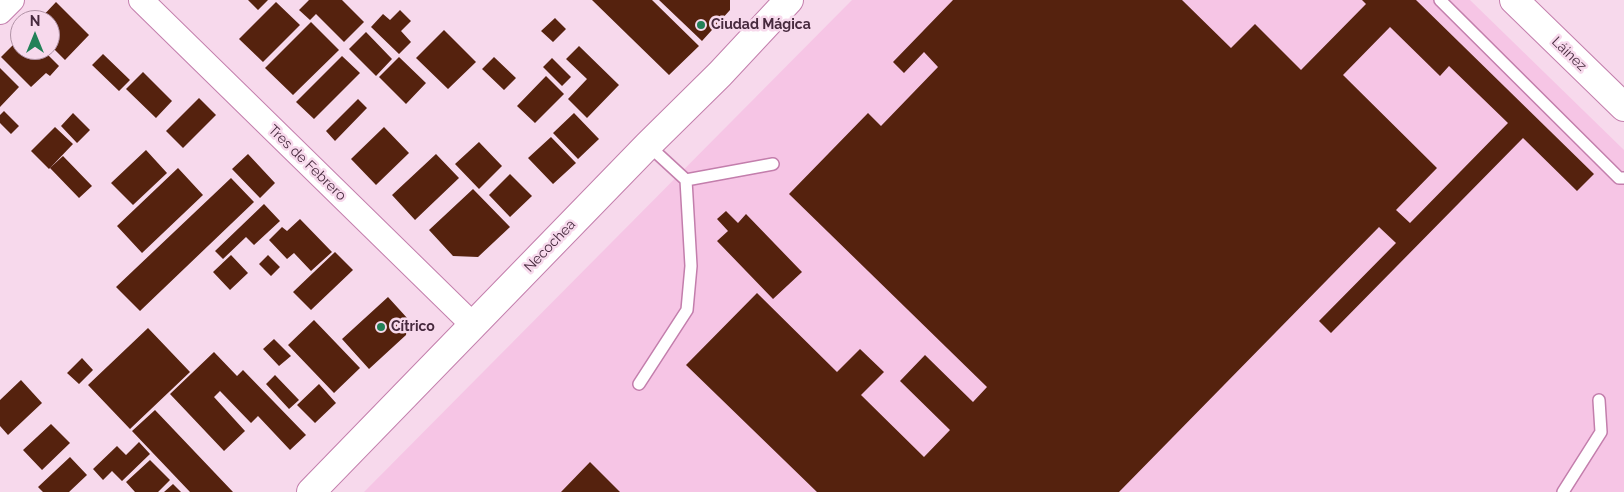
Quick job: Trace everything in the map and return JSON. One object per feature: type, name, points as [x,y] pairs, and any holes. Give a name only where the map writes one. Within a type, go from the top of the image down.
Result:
[{"type":"main road","name":"Necochea","points":[[311,492],[648,145],[720,74],[789,0]]},
{"type":"main road","name":"Láinez","points":[[1514,0],[1624,108]]},
{"type":"street","points":[[0,12],[12,0]]},
{"type":"street","name":"Tres de Febrero","points":[[141,0],[473,325]]},
{"type":"lane","points":[[1440,0],[1619,178],[1624,178]]},
{"type":"lane","points":[[639,384],[687,310],[692,266],[686,180],[648,145]]},
{"type":"lane","points":[[686,180],[773,164]]},
{"type":"lane","points":[[1563,492],[1601,432],[1598,400]]},
{"type":"shaded area","points":[[852,0],[1470,0],[1624,150],[1624,492],[364,492]]},
{"type":"building","points":[[248,0],[268,0],[258,10]]},
{"type":"building","points":[[309,0],[342,0],[364,22],[344,42],[316,14],[310,20],[299,10]]},
{"type":"building","points":[[592,0],[652,0],[699,46],[669,75]]},
{"type":"building","name":"Ciudad Mágica","points":[[659,0],[730,0],[730,10],[702,41]]},
{"type":"building","points":[[953,0],[1182,0],[1231,48],[1255,24],[1301,70],[1366,4],[1362,0],[1416,0],[1594,174],[1577,191],[1523,138],[1331,333],[1319,321],[1396,243],[1379,227],[1119,492],[817,492],[686,365],[757,293],[837,372],[860,349],[884,372],[861,395],[924,457],[950,430],[900,381],[925,355],[973,402],[987,387],[789,194],[868,113],[881,126],[938,67],[924,52],[904,73],[893,62]],"holes":[[[1390,27],[1440,76],[1449,66],[1508,123],[1410,223],[1396,210],[1437,168],[1343,75]]]},
{"type":"building","points":[[56,2],[89,35],[65,60],[60,55],[60,10],[48,10]]},
{"type":"building","points":[[276,2],[300,25],[263,62],[239,39]]},
{"type":"building","points":[[400,10],[411,21],[401,31],[411,42],[399,54],[371,27],[383,14],[390,20]]},
{"type":"building","points":[[555,18],[566,29],[553,42],[541,31]]},
{"type":"building","points":[[311,22],[339,50],[293,95],[265,68]]},
{"type":"building","points":[[444,30],[476,62],[448,89],[416,58]]},
{"type":"building","points":[[366,32],[392,59],[376,76],[349,49]]},
{"type":"building","points":[[579,46],[619,85],[587,118],[568,99],[587,79],[566,59]]},
{"type":"building","points":[[10,48],[10,60],[53,60],[59,66],[50,76],[46,73],[31,87],[1,57]]},
{"type":"building","points":[[103,54],[130,80],[119,91],[92,65]]},
{"type":"building","points":[[342,56],[360,73],[314,119],[296,102]]},
{"type":"building","points":[[399,57],[426,83],[406,104],[379,77]]},
{"type":"building","points":[[494,57],[516,78],[504,90],[482,69]]},
{"type":"building","points":[[552,58],[571,77],[562,86],[543,67]]},
{"type":"building","points":[[0,68],[19,87],[0,107]]},
{"type":"building","points":[[143,72],[172,101],[156,118],[126,89]]},
{"type":"building","points":[[546,76],[564,94],[535,123],[517,106]]},
{"type":"building","points":[[199,98],[216,115],[183,148],[166,131]]},
{"type":"building","points":[[358,99],[367,108],[335,141],[326,131]]},
{"type":"building","points":[[4,111],[19,126],[11,134],[0,123],[0,115]]},
{"type":"building","points":[[73,113],[90,130],[77,143],[61,126]]},
{"type":"building","points":[[574,113],[599,139],[578,159],[553,133]]},
{"type":"building","points":[[55,127],[73,144],[49,169],[31,151]]},
{"type":"building","points":[[384,127],[409,153],[376,185],[351,159]]},
{"type":"building","points":[[551,137],[576,163],[553,184],[528,158]]},
{"type":"building","points":[[479,142],[502,166],[479,189],[455,164]]},
{"type":"building","points":[[146,150],[167,173],[133,205],[111,183]]},
{"type":"building","points":[[248,154],[275,183],[260,198],[232,169]]},
{"type":"building","points":[[436,154],[459,178],[415,220],[392,195]]},
{"type":"building","points":[[63,156],[92,186],[79,198],[50,168]]},
{"type":"building","points":[[178,168],[203,195],[142,253],[117,226]]},
{"type":"building","points":[[510,174],[532,196],[510,217],[489,195]]},
{"type":"building","points":[[231,178],[254,202],[140,311],[116,287]]},
{"type":"building","points":[[473,189],[510,227],[478,257],[453,256],[429,230]]},
{"type":"building","points":[[264,204],[280,221],[254,245],[246,237],[223,259],[215,251]]},
{"type":"building","points":[[726,211],[738,223],[746,214],[802,272],[773,299],[717,241],[728,231],[717,219]]},
{"type":"building","points":[[300,219],[332,252],[311,271],[294,253],[287,259],[269,240],[282,227],[287,231]]},
{"type":"building","points":[[335,252],[353,270],[311,310],[293,292]]},
{"type":"building","points":[[231,255],[248,273],[230,290],[213,272]]},
{"type":"building","points":[[268,255],[280,267],[271,276],[259,264]]},
{"type":"building","name":"Cítrico","points":[[388,297],[408,319],[406,335],[369,369],[342,339]]},
{"type":"building","points":[[314,320],[360,368],[334,393],[288,345]]},
{"type":"building","points":[[148,328],[190,372],[130,429],[88,385]]},
{"type":"building","points":[[274,339],[291,356],[279,366],[263,349]]},
{"type":"building","points":[[214,352],[237,376],[243,370],[306,435],[290,450],[258,416],[251,423],[220,391],[214,397],[245,431],[224,451],[170,394]]},
{"type":"building","points":[[82,358],[93,370],[79,384],[67,373]]},
{"type":"building","points":[[275,375],[299,400],[289,409],[266,384]]},
{"type":"building","points":[[21,380],[42,403],[8,435],[0,426],[0,400]]},
{"type":"building","points":[[319,384],[336,403],[315,423],[297,405]]},
{"type":"building","points":[[155,410],[233,492],[190,492],[132,431]]},
{"type":"building","points":[[51,424],[70,443],[42,470],[23,450]]},
{"type":"building","points":[[139,442],[150,454],[122,481],[112,471],[103,480],[93,469],[117,446],[126,455]]},
{"type":"building","points":[[70,457],[87,475],[69,492],[43,492],[38,487]]},
{"type":"building","points":[[150,460],[170,480],[158,492],[135,492],[126,482]]},
{"type":"building","points":[[590,462],[620,492],[561,492]]},
{"type":"building","points":[[173,484],[181,492],[164,492]]},
{"type":"place","name":"Ciudad Mágica","points":[[701,25]]},
{"type":"place","name":"Cítrico","points":[[381,327]]}]
